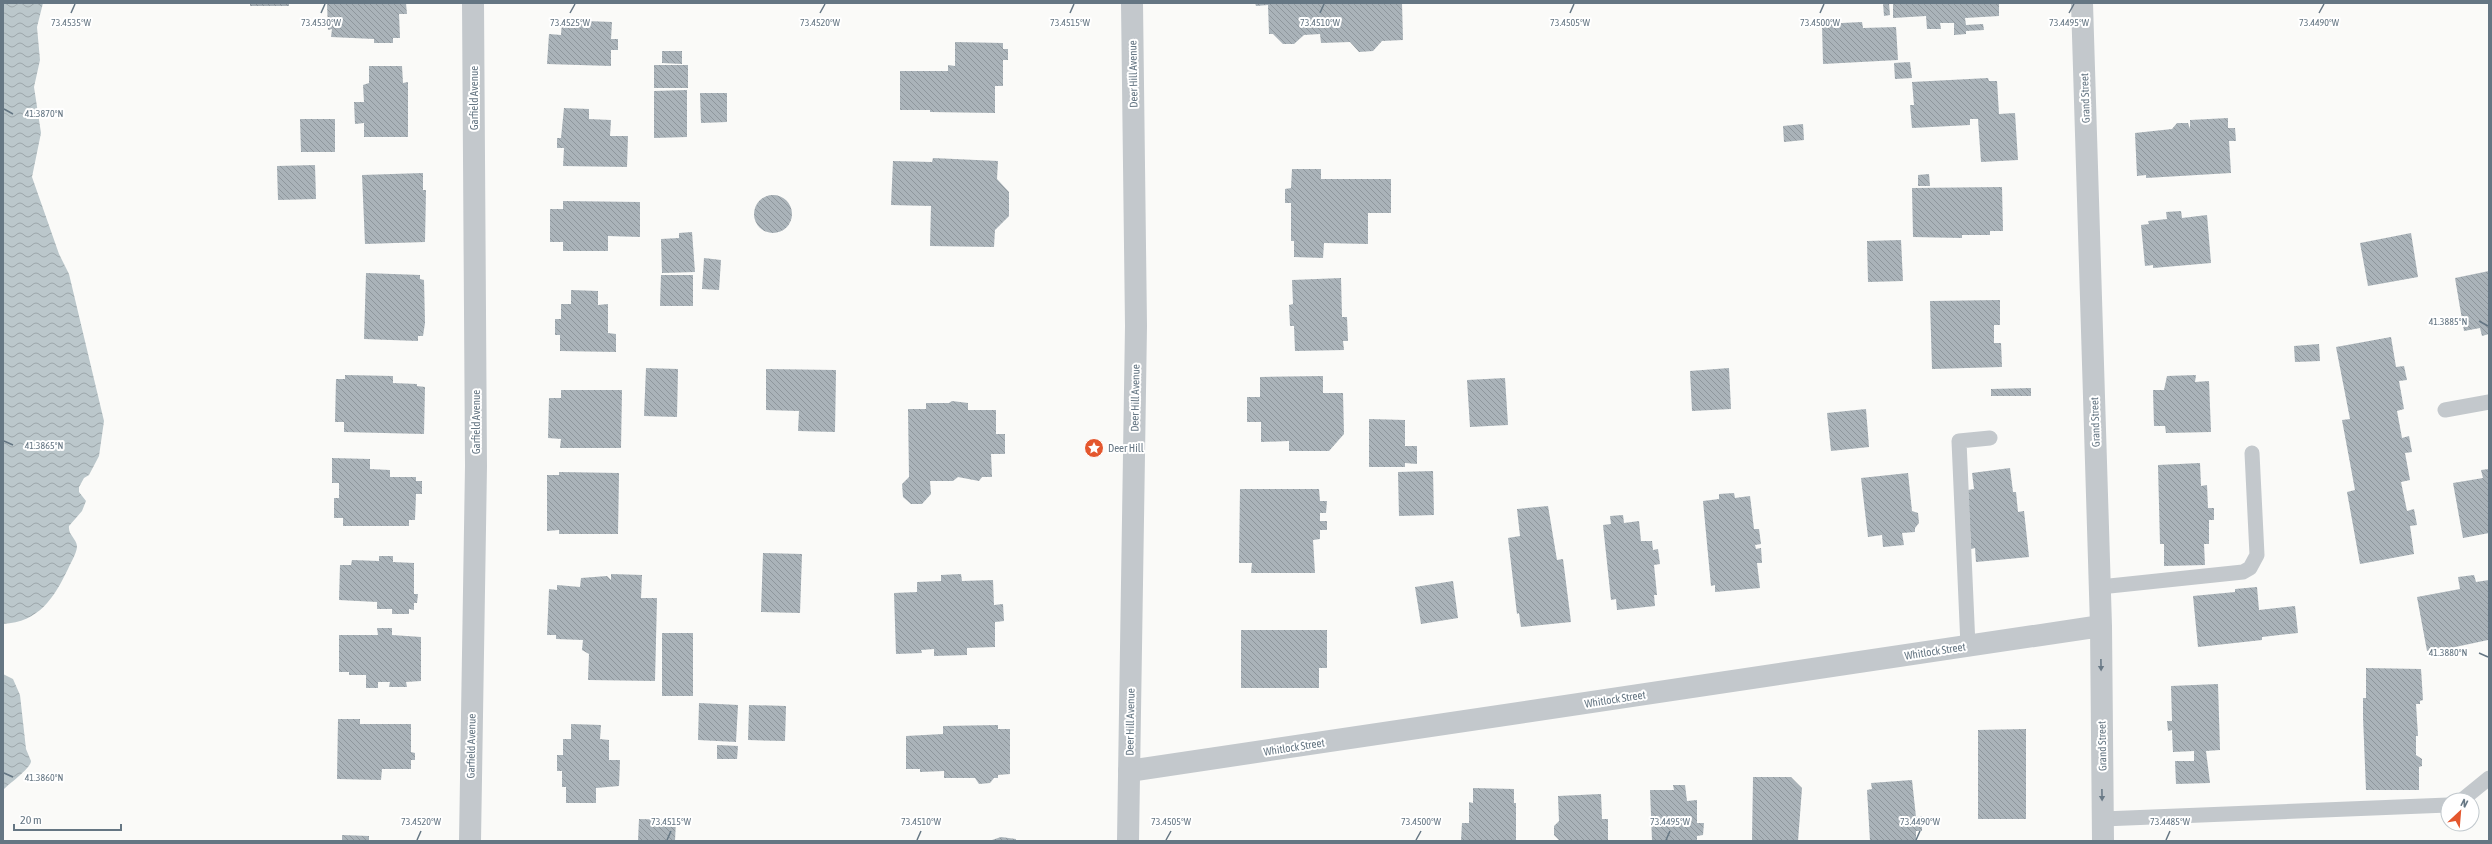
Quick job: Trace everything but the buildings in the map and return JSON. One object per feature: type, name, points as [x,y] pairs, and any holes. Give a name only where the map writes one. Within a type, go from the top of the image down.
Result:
[{"type":"street","name":"Garfield Avenue","points":[[470,841],[476,466],[474,3]]},
{"type":"street","name":"Deer Hill Avenue","points":[[1128,841],[1136,326],[1132,3]]},
{"type":"street","name":"Grand Street","points":[[2082,3],[2101,626],[2103,841]]},
{"type":"street","name":"Whitlock Street","points":[[1129,771],[2101,626]]},
{"type":"lane","points":[[2445,410],[2489,402]]},
{"type":"lane","points":[[1968,646],[1959,441],[1990,438]]},
{"type":"lane","points":[[2100,587],[2243,572],[2250,568],[2257,555],[2252,453]]},
{"type":"lane","points":[[2472,792],[2489,778]]},
{"type":"lane","points":[[2103,819],[2440,805]]},
{"type":"water","points":[[3,3],[43,3],[37,27],[40,60],[34,87],[41,133],[32,177],[59,254],[69,274],[104,421],[99,456],[89,475],[84,478],[79,487],[79,492],[86,501],[82,511],[69,526],[77,549],[63,580],[51,599],[36,613],[26,619],[3,624]]},
{"type":"water","points":[[3,674],[13,679],[20,695],[26,749],[31,761],[28,768],[3,790]]},
{"type":"place","name":"Deer Hill","points":[[1094,448]]}]
